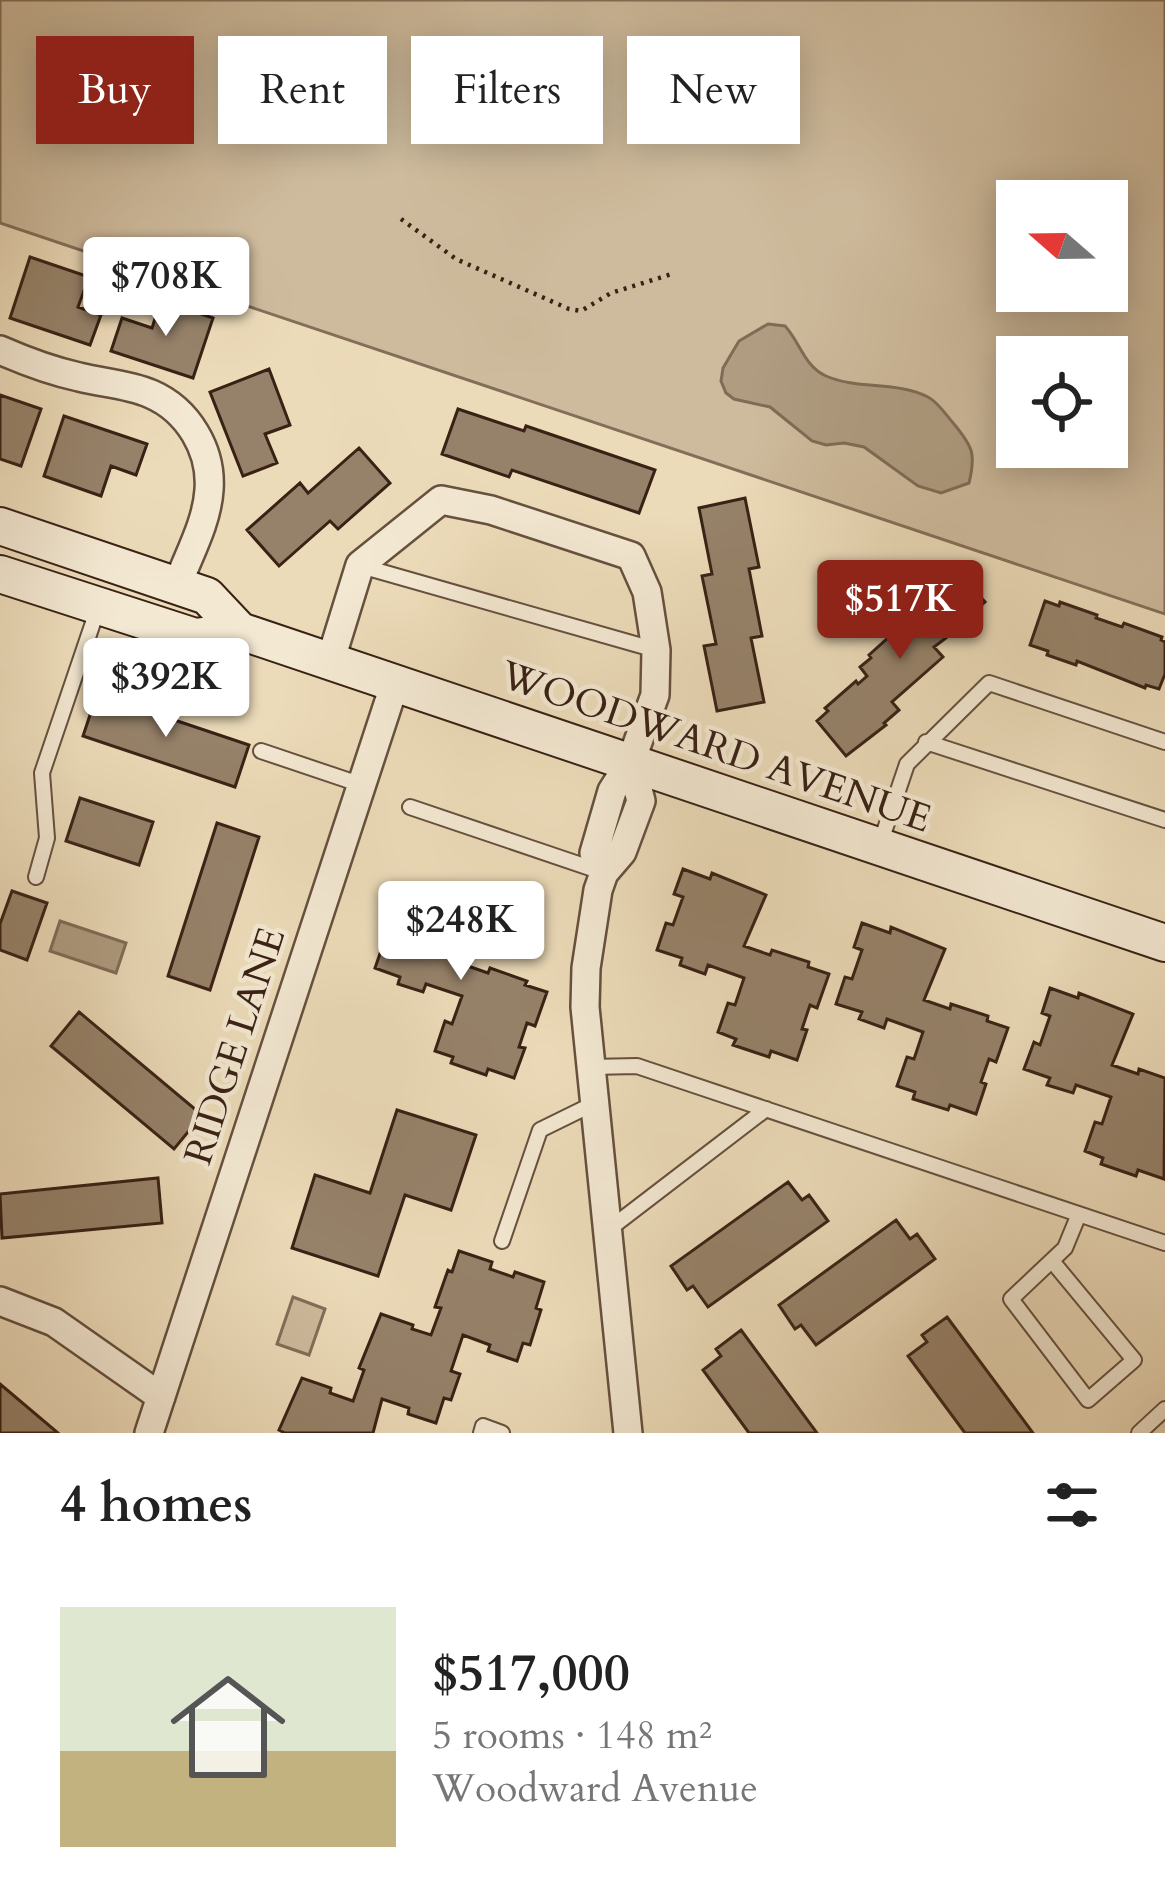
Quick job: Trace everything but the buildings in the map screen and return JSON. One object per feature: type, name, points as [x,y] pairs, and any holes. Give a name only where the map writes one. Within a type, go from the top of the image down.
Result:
[{"type":"main road","name":"WOODWARD AVENUE","points":[[0,526],[208,596],[240,631]]},
{"type":"main road","name":"WOODWARD AVENUE","points":[[0,574],[195,637],[240,631],[1165,943]]},
{"type":"street","points":[[0,350],[77,377],[153,394],[190,424],[202,445],[209,491],[177,586]]},
{"type":"street","points":[[330,662],[360,566],[441,500],[491,510],[631,556],[647,592],[656,650],[655,695],[631,761],[612,790],[594,853],[604,873],[592,915],[585,1007],[628,1433]]},
{"type":"street","name":"RIDGE LANE","points":[[149,1433],[395,683]]},
{"type":"street","points":[[0,1300],[54,1322],[161,1397]]},
{"type":"lane","points":[[360,566],[656,650]]},
{"type":"lane","points":[[36,877],[46,838],[42,773],[99,605]]},
{"type":"lane","points":[[879,847],[907,764],[989,683],[1165,742]]},
{"type":"lane","points":[[926,742],[1165,820]]},
{"type":"lane","points":[[261,751],[362,785]]},
{"type":"lane","points":[[410,807],[604,873]]},
{"type":"lane","points":[[591,1067],[637,1066],[1165,1243]]},
{"type":"lane","points":[[502,1241],[540,1130],[595,1103]]},
{"type":"lane","points":[[608,1230],[766,1109]]},
{"type":"lane","points":[[1052,1261],[1134,1360],[1088,1400],[1011,1299],[1064,1248],[1079,1214]]},
{"type":"lane","points":[[1139,1433],[1165,1408]]},
{"type":"lane","points":[[481,1433],[483,1426],[502,1433]]},
{"type":"path","points":[[401,219],[456,259],[568,309],[581,311],[611,293],[676,273]]},
{"type":"shaded area","points":[[0,0],[1165,0],[1165,614],[0,223]]},
{"type":"shaded area","points":[[768,324],[785,326],[807,360],[826,376],[903,389],[932,399],[969,445],[969,483],[941,493],[918,486],[864,447],[812,441],[770,407],[726,393],[723,368],[739,341]]},
{"type":"shaded area","points":[[60,921],[126,943],[116,973],[50,951]]},
{"type":"shaded area","points":[[293,1297],[325,1309],[309,1355],[277,1344]]}]
